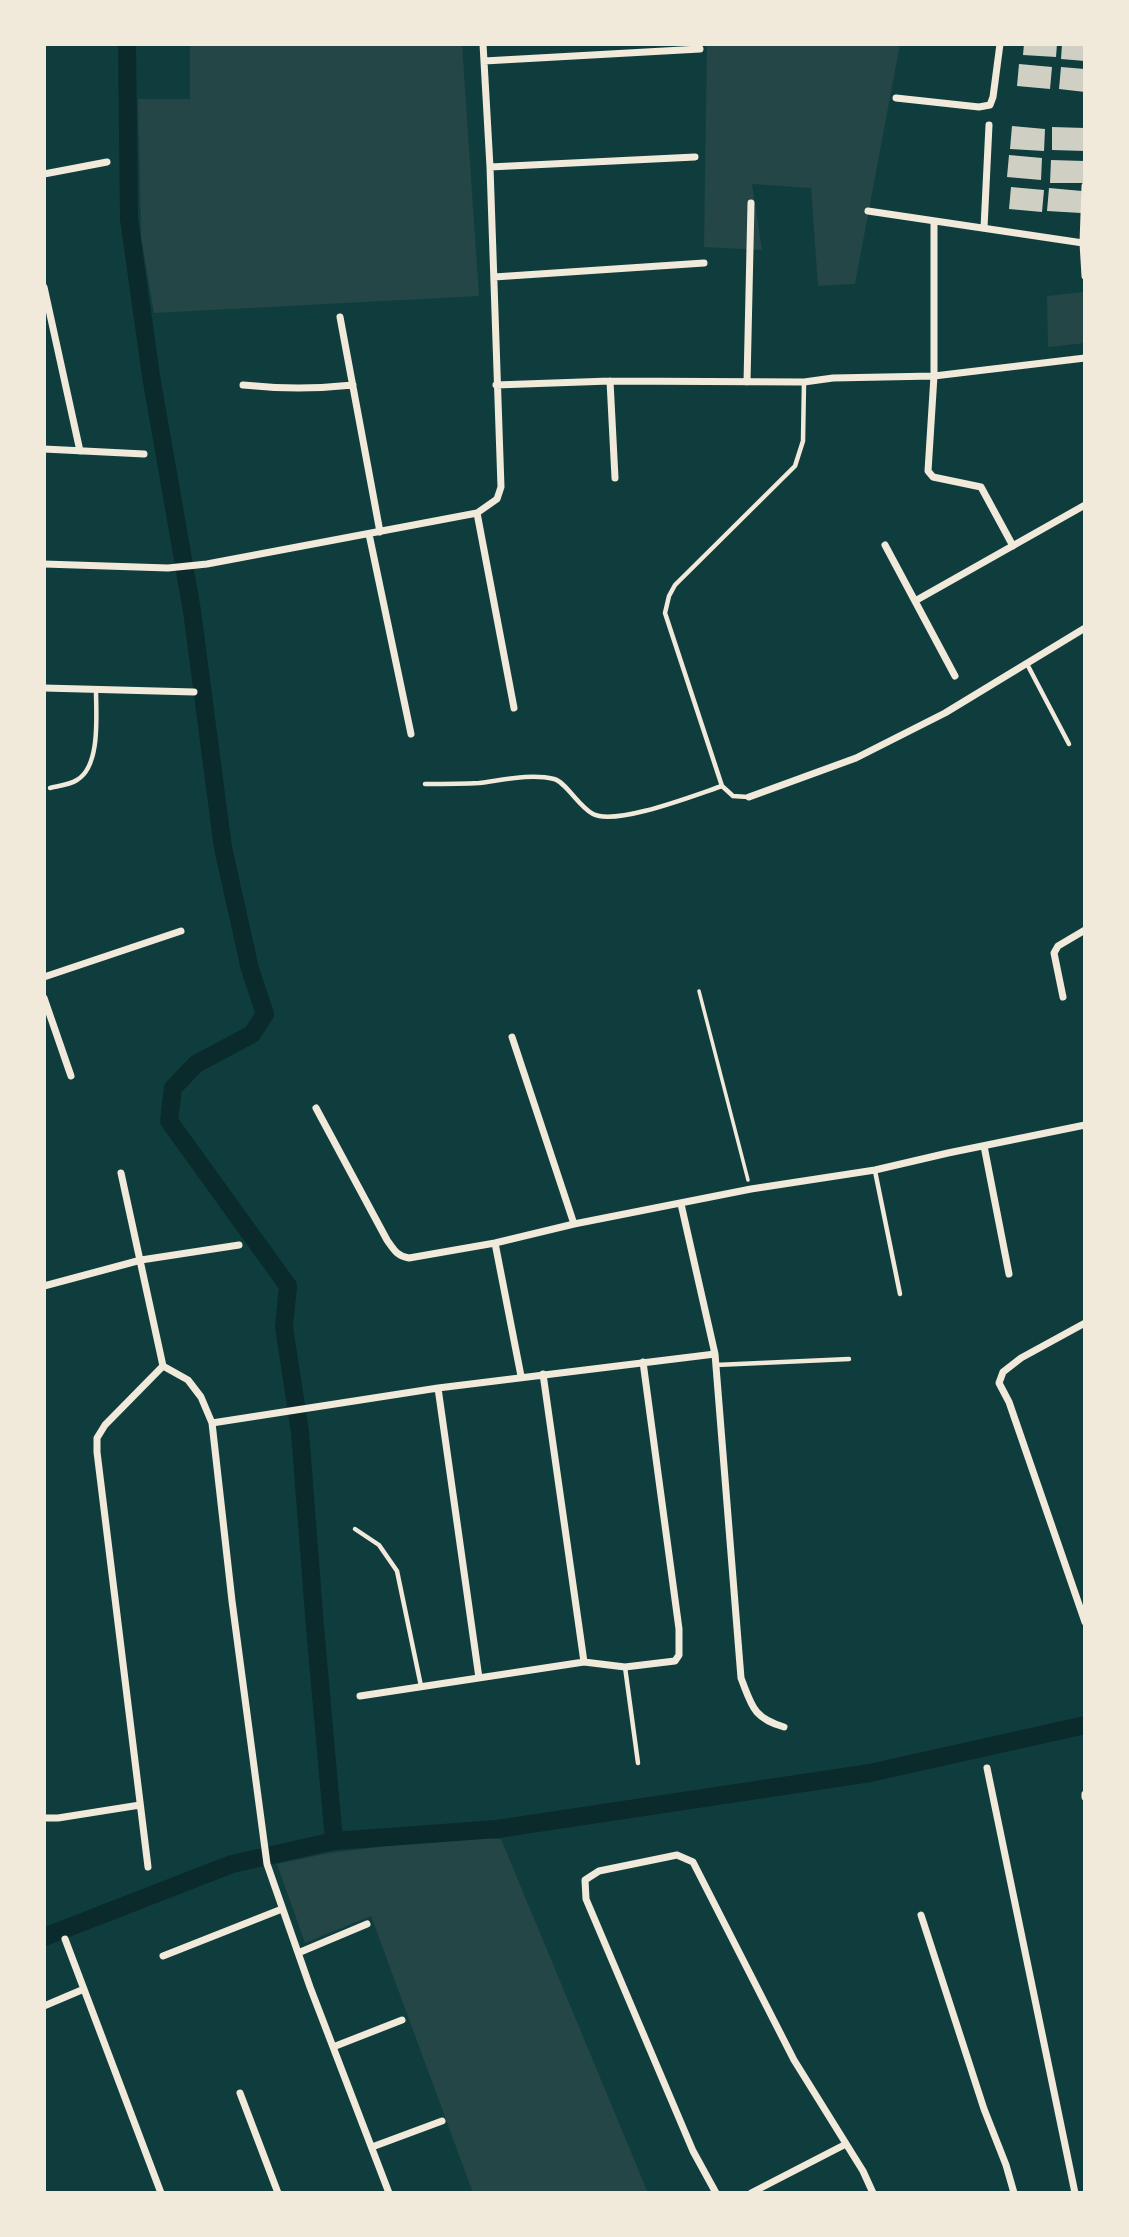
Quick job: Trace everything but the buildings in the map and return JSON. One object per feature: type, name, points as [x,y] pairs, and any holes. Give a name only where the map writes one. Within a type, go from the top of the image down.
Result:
[{"type":"street","points":[[44,564],[168,568],[207,564],[477,513],[497,499],[501,487],[491,167],[483,44]]},
{"type":"street","points":[[896,98],[979,107],[990,105],[1000,44]]},
{"type":"street","points":[[484,61],[700,49]]},
{"type":"street","points":[[984,228],[989,125]]},
{"type":"street","points":[[491,167],[695,157]]},
{"type":"street","points":[[44,174],[107,162]]},
{"type":"street","points":[[1085,186],[1085,276]]},
{"type":"street","points":[[747,382],[751,203]]},
{"type":"street","points":[[868,211],[1083,243]]},
{"type":"street","points":[[934,221],[934,376],[928,471],[933,477],[981,487],[1013,546]]},
{"type":"street","points":[[494,277],[704,262]]},
{"type":"street","points":[[44,287],[80,451]]},
{"type":"street","points":[[340,317],[380,533]]},
{"type":"street","points":[[496,385],[610,381],[804,382],[834,378],[934,376],[1085,358]]},
{"type":"street","points":[[610,381],[615,478]]},
{"type":"street","points":[[243,385],[290,389],[353,385]]},
{"type":"street","points":[[44,449],[144,454]]},
{"type":"street","points":[[915,601],[1085,505]]},
{"type":"street","points":[[477,513],[514,708]]},
{"type":"street","points":[[369,534],[411,734]]},
{"type":"street","points":[[885,545],[955,676]]},
{"type":"street","points":[[749,797],[856,758],[945,713],[1085,628]]},
{"type":"street","points":[[44,688],[194,692]]},
{"type":"street","points":[[1063,997],[1054,953],[1058,946],[1085,930]]},
{"type":"street","points":[[44,976],[181,931]]},
{"type":"street","points":[[44,999],[71,1076]]},
{"type":"street","points":[[512,1037],[574,1224]]},
{"type":"street","points":[[316,1108],[396,1253],[409,1258],[751,1189],[875,1170],[1085,1125]]},
{"type":"street","points":[[984,1146],[1009,1274]]},
{"type":"street","points":[[121,1173],[163,1366],[188,1380],[201,1397],[212,1423],[232,1601],[267,1864],[389,2193]]},
{"type":"street","points":[[681,1204],[715,1354],[741,1678],[752,1707],[767,1722],[784,1727]]},
{"type":"street","points":[[495,1242],[521,1376]]},
{"type":"street","points":[[44,1286],[141,1260],[239,1245]]},
{"type":"street","points":[[1085,1323],[1021,1359],[1003,1372],[999,1383],[1009,1402],[1085,1622]]},
{"type":"street","points":[[212,1423],[521,1376],[715,1354]]},
{"type":"street","points":[[360,1696],[584,1661],[625,1667],[674,1661],[679,1654],[678,1629],[643,1362]]},
{"type":"street","points":[[148,1867],[97,1438],[105,1425],[163,1366]]},
{"type":"street","points":[[543,1374],[584,1661]]},
{"type":"street","points":[[438,1388],[480,1678]]},
{"type":"street","points":[[986,1768],[1074,2193]]},
{"type":"street","points":[[44,1818],[140,1805]]},
{"type":"street","points":[[716,2193],[693,2151],[586,1899],[585,1880],[599,1871],[677,1855],[693,1861],[794,2060],[863,2171],[873,2193]]},
{"type":"street","points":[[163,1956],[282,1909]]},
{"type":"street","points":[[921,1914],[1014,2193]]},
{"type":"street","points":[[298,1953],[367,1924]]},
{"type":"street","points":[[65,1939],[161,2193]]},
{"type":"street","points":[[44,2006],[84,1989]]},
{"type":"street","points":[[333,2048],[402,2020]]},
{"type":"street","points":[[240,2092],[278,2193]]},
{"type":"street","points":[[372,2147],[442,2121]]},
{"type":"street","points":[[751,2193],[846,2144]]},
{"type":"lane","points":[[749,797],[733,796],[722,786],[665,613],[668,596],[676,585],[795,466],[803,441],[804,382]]},
{"type":"lane","points":[[1027,664],[1069,744]]},
{"type":"lane","points":[[50,788],[75,782],[84,775],[94,752],[96,689]]},
{"type":"lane","points":[[425,784],[476,783],[525,777],[551,778],[564,784],[584,809],[599,817],[629,815],[722,786]]},
{"type":"lane","points":[[875,1170],[900,1294]]},
{"type":"lane","points":[[716,1365],[849,1359]]},
{"type":"lane","points":[[355,1529],[379,1545],[397,1571],[421,1687]]},
{"type":"lane","points":[[625,1667],[638,1763]]},
{"type":"path","points":[[698,991],[751,1189]]},
{"type":"shaded area","points":[[190,44],[462,44],[479,296],[154,313],[141,237],[138,99],[190,99]]},
{"type":"shaded area","points":[[707,44],[900,44],[855,284],[818,286],[811,188],[752,184],[762,250],[704,247]]},
{"type":"shaded area","points":[[1085,292],[1085,343],[1048,347],[1047,296]]},
{"type":"shaded area","points":[[462,1837],[501,1839],[648,2193],[473,2193],[371,1916],[305,1943],[277,1864],[330,1853]]},
{"type":"waterway","points":[[127,44],[129,219],[151,376],[192,611],[223,848],[250,969],[265,1014],[252,1034],[196,1064],[173,1088],[169,1121],[288,1286],[284,1327],[300,1432],[334,1841]]},
{"type":"waterway","points":[[44,1937],[232,1864],[334,1841],[497,1829],[870,1773],[1085,1725]]}]
